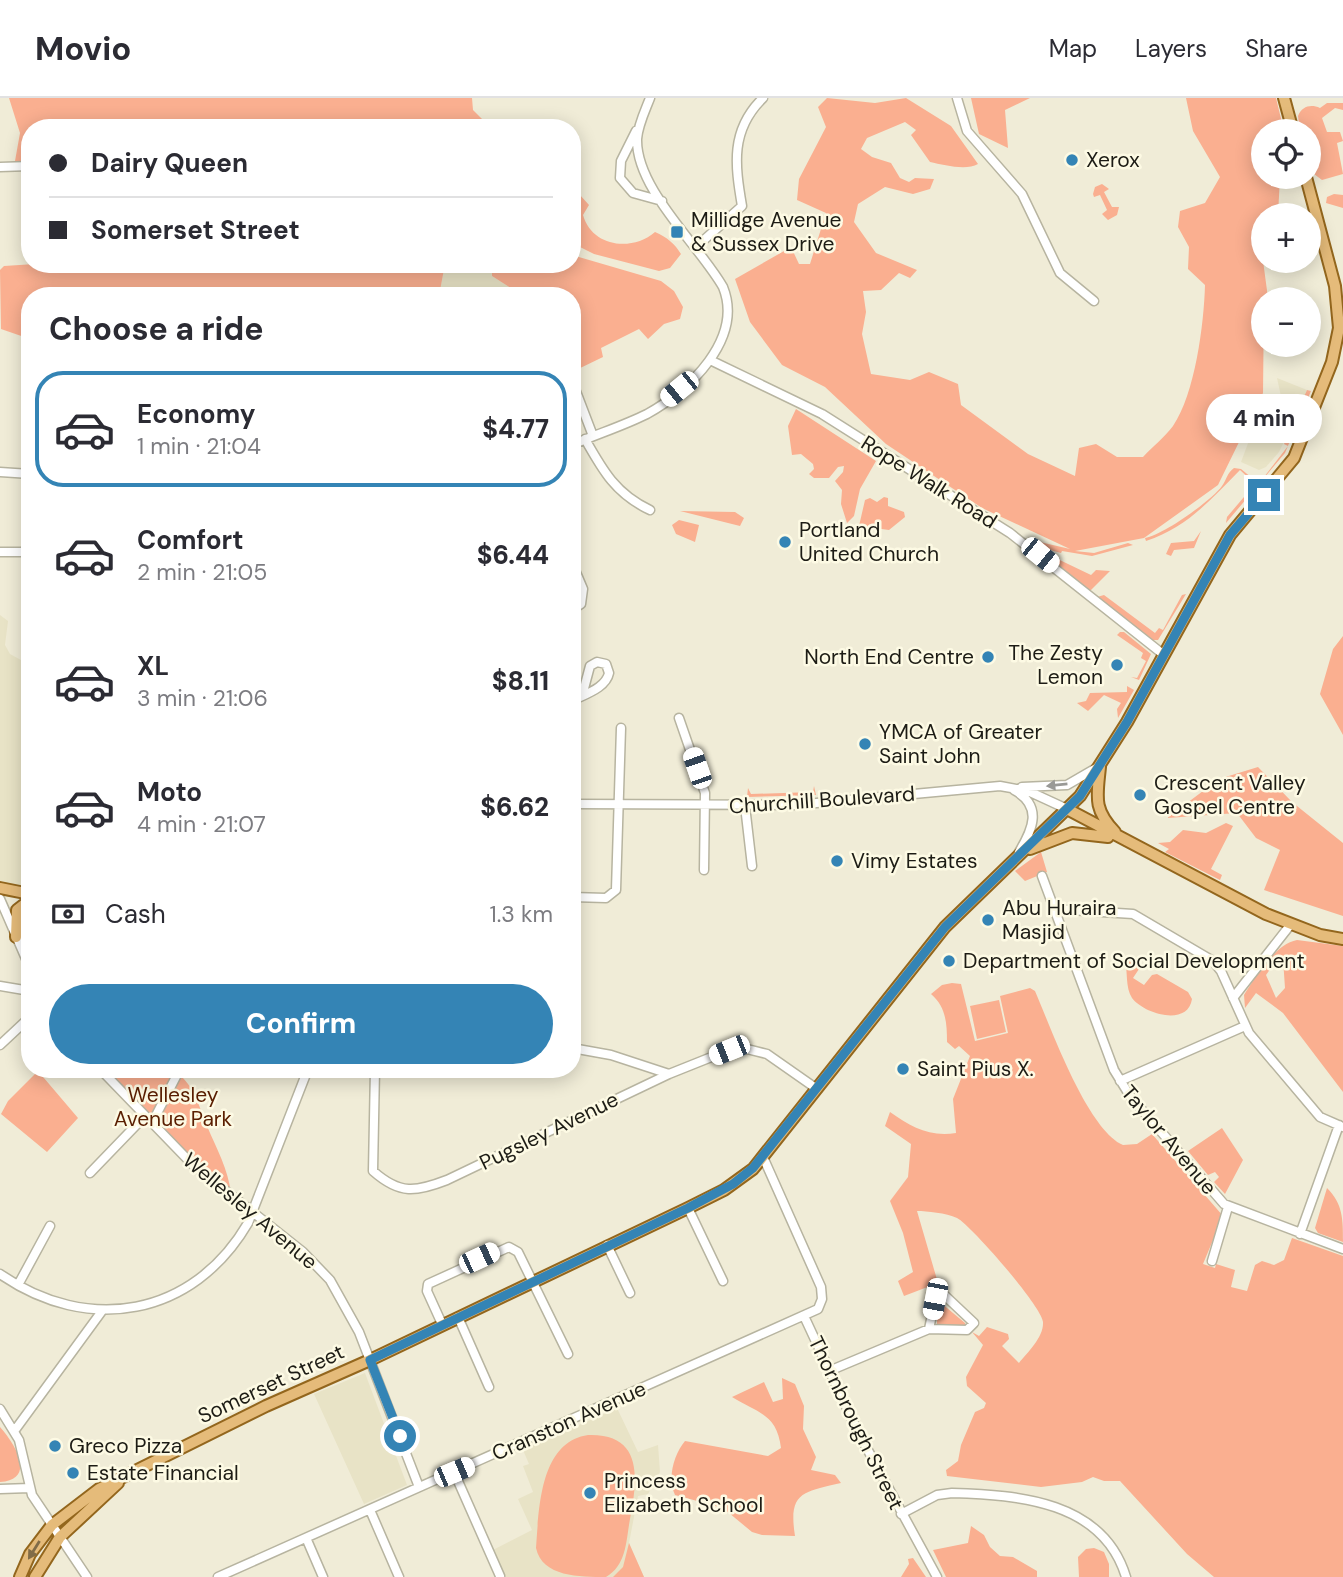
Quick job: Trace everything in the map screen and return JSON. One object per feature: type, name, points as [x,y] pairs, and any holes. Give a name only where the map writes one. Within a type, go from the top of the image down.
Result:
[{"type":"main road","points":[[1284,98],[1290,119]]},
{"type":"main road","name":"Somerset Street","points":[[20,1577],[30,1554],[52,1525],[99,1489],[266,1406],[370,1360],[688,1208],[733,1184],[763,1157],[945,927],[1067,809],[1100,765],[1230,535],[1294,458],[1332,362],[1339,334],[1338,299],[1309,189]]},
{"type":"main road","points":[[1100,765],[1097,802],[1099,813],[1121,840]]},
{"type":"main road","points":[[1067,809],[1121,840],[1291,924],[1343,939]]},
{"type":"main road","points":[[1023,852],[1072,833],[1121,840]]},
{"type":"main road","points":[[0,888],[21,892]]},
{"type":"main road","points":[[16,937],[17,910],[21,907]]},
{"type":"main road","name":"Somerset Street","points":[[35,1577],[60,1537],[128,1475]]},
{"type":"street","points":[[650,98],[621,161],[620,178],[633,193],[662,201]]},
{"type":"street","points":[[696,247],[741,206],[736,144],[746,119],[763,98]]},
{"type":"street","points":[[957,98],[967,131],[1022,194],[1060,273],[1094,301]]},
{"type":"street","points":[[581,441],[647,414],[699,374],[710,360],[725,330],[728,302],[723,287],[662,201],[640,159],[639,125]]},
{"type":"street","points":[[0,167],[21,166]]},
{"type":"street","name":"Rope Walk Road","points":[[710,360],[822,414],[1010,533],[1164,655]]},
{"type":"street","points":[[581,411],[589,438],[611,483],[624,496],[650,510]]},
{"type":"street","points":[[0,472],[21,473]]},
{"type":"street","points":[[0,552],[21,552]]},
{"type":"street","points":[[680,718],[705,793],[704,870]]},
{"type":"street","points":[[581,897],[606,898],[615,894],[621,728]]},
{"type":"street","points":[[1008,787],[1067,785],[1100,765]]},
{"type":"street","points":[[1008,787],[1025,797],[1034,815],[1030,833],[1013,861]]},
{"type":"street","name":"Churchill Boulevard","points":[[581,804],[705,807],[824,804],[1008,787],[1037,794],[1067,809]]},
{"type":"street","points":[[745,806],[752,866]]},
{"type":"street","name":"Taylor Avenue","points":[[1042,876],[1120,1081],[1228,1207],[1343,1249]]},
{"type":"street","points":[[0,899],[21,948]]},
{"type":"street","points":[[1054,909],[1137,915],[1216,964],[1245,1026],[1320,1117],[1341,1126],[1300,1234]]},
{"type":"street","points":[[1233,998],[1291,924]]},
{"type":"street","points":[[0,986],[21,990]]},
{"type":"street","points":[[0,1045],[21,1025]]},
{"type":"street","points":[[1120,1081],[1245,1026]]},
{"type":"street","name":"Pugsley Avenue","points":[[375,1078],[373,1171],[387,1184],[421,1190],[669,1074],[729,1050],[747,1049],[775,1058],[817,1089]]},
{"type":"street","points":[[581,1050],[611,1055],[669,1074]]},
{"type":"street","name":"Wellesley Avenue","points":[[109,1078],[191,1164],[254,1211],[303,1252],[330,1280],[349,1311],[370,1360],[419,1488]]},
{"type":"street","points":[[152,1123],[175,1078]]},
{"type":"street","points":[[0,1274],[62,1304],[102,1311],[152,1303],[190,1288],[235,1242],[254,1211],[305,1078]]},
{"type":"street","points":[[90,1173],[145,1116]]},
{"type":"street","name":"Thornbrough Street","points":[[763,1157],[821,1287],[820,1306],[804,1316],[901,1514],[937,1577]]},
{"type":"street","points":[[1212,1261],[1228,1207]]},
{"type":"street","points":[[688,1208],[723,1281]]},
{"type":"street","points":[[18,1285],[50,1226]]},
{"type":"street","points":[[607,1245],[630,1293]]},
{"type":"street","points":[[442,1324],[427,1287],[443,1275],[509,1247],[518,1252],[568,1354]]},
{"type":"street","points":[[830,1371],[929,1329],[965,1330],[972,1328],[974,1323],[940,1291],[936,1296],[929,1329]]},
{"type":"street","points":[[15,1430],[102,1311]]},
{"type":"street","name":"Cranston Avenue","points":[[218,1577],[232,1574],[804,1316]]},
{"type":"street","points":[[457,1317],[489,1387]]},
{"type":"street","points":[[0,1409],[15,1430],[30,1488],[87,1577]]},
{"type":"street","points":[[454,1472],[500,1576]]},
{"type":"street","points":[[0,1489],[30,1488]]},
{"type":"street","points":[[901,1514],[929,1499],[952,1493],[1049,1504],[1075,1514],[1097,1531],[1113,1550],[1126,1577]]},
{"type":"street","points":[[370,1510],[400,1577]]},
{"type":"street","points":[[306,1540],[323,1577]]},
{"type":"shaded area","points":[[443,273],[492,273],[492,276],[509,287],[441,287]]},
{"type":"shaded area","points":[[1277,378],[1307,390],[1279,452],[1266,467],[1259,470],[1241,462],[1253,430],[1263,422],[1263,404],[1282,401]]},
{"type":"shaded area","points":[[0,615],[8,621],[5,645],[10,654],[21,660],[21,892],[0,888]]},
{"type":"shaded area","points":[[365,1373],[407,1485],[364,1504],[314,1394]]},
{"type":"shaded area","name":"Princess Elizabeth School","points":[[617,1408],[638,1452],[658,1445],[660,1472],[648,1494],[638,1496],[629,1543],[644,1577],[498,1577],[489,1552],[532,1530],[518,1499],[533,1492],[523,1466],[529,1464],[523,1450]]},
{"type":"green space","points":[[9,98],[472,98],[473,110],[482,119],[21,119],[21,161],[15,161],[20,133]]},
{"type":"green space","points":[[827,98],[875,103],[906,98],[951,126],[978,164],[961,167],[930,162],[911,135],[916,130],[905,122],[867,138],[861,149],[872,157],[891,163],[900,178],[909,182],[915,178],[934,179],[930,189],[913,194],[885,187],[858,204],[854,222],[876,253],[917,270],[910,278],[899,273],[881,290],[863,291],[866,312],[862,334],[871,374],[910,380],[929,372],[958,384],[961,405],[1028,454],[1075,476],[1079,448],[1096,444],[1117,457],[1143,457],[1173,426],[1193,378],[1203,319],[1205,285],[1188,269],[1189,247],[1178,227],[1180,211],[1205,203],[1220,177],[1193,131],[1186,98],[1276,98],[1281,119],[1251,119],[1251,189],[1279,189],[1279,203],[1251,203],[1251,273],[1265,273],[1267,287],[1251,287],[1251,357],[1263,357],[1263,393],[1218,485],[1144,538],[1075,551],[1094,553],[1128,543],[1133,545],[1092,556],[1061,553],[1036,546],[1027,539],[1070,549],[982,508],[886,444],[825,387],[782,365],[750,322],[735,279],[791,247],[799,264],[810,264],[826,213],[797,200],[799,179],[826,127],[818,107]]},
{"type":"green space","points":[[971,98],[1030,98],[1005,110],[1008,148],[979,134]]},
{"type":"green space","points":[[1327,103],[1343,103],[1343,110],[1335,108],[1322,118],[1327,132],[1340,132],[1343,141],[1337,143],[1343,174],[1322,180],[1321,119],[1298,119],[1298,116],[1307,107],[1320,108]]},
{"type":"green space","points":[[1102,184],[1109,189],[1104,192],[1112,207],[1119,207],[1117,215],[1108,220],[1102,214],[1107,210],[1100,195],[1094,197],[1093,194],[1095,187]]},
{"type":"green space","points":[[1334,194],[1343,195],[1343,208],[1326,203],[1327,197]]},
{"type":"green space","points":[[581,196],[589,205],[583,215],[588,226],[604,240],[624,244],[646,238],[655,232],[670,241],[681,254],[670,268],[659,271],[594,254],[581,248]]},
{"type":"green space","points":[[581,258],[661,281],[674,291],[683,307],[680,319],[664,324],[648,339],[639,329],[601,348],[603,357],[581,368],[581,287],[509,287],[492,276],[492,273],[581,273]]},
{"type":"green space","points":[[21,265],[21,273],[443,273],[441,287],[21,287],[21,336],[1,329],[0,270],[4,266]]},
{"type":"green space","points":[[1307,390],[1311,391],[1288,446],[1284,444]]},
{"type":"green space","points":[[796,409],[876,461],[860,489],[854,516],[847,523],[841,504],[842,490],[835,481],[843,472],[844,466],[838,467],[829,478],[814,478],[809,474],[814,469],[813,464],[801,454],[792,455],[788,426]]},
{"type":"green space","points":[[1288,446],[1285,453],[1226,523],[1227,517],[1255,484],[1240,470],[1208,502],[1186,520],[1146,541],[1145,538],[1186,517],[1208,500],[1234,468],[1241,469],[1252,478],[1264,477]]},
{"type":"green space","points":[[884,497],[888,498],[888,506],[904,512],[905,517],[889,530],[859,526],[865,500],[870,498],[877,502]]},
{"type":"green space","points":[[680,511],[735,512],[744,518],[740,526]]},
{"type":"green space","points":[[679,520],[699,525],[695,542],[676,534],[672,525]]},
{"type":"green space","points":[[1201,531],[1194,548],[1174,550],[1171,556],[1166,554],[1171,543],[1194,541]]},
{"type":"green space","points":[[1043,552],[1091,575],[1096,570],[1110,571],[1090,591]]},
{"type":"green space","points":[[1186,594],[1158,640],[1153,640],[1097,597],[1104,595],[1155,633],[1159,628],[1163,630],[1182,595]]},
{"type":"green space","points":[[1124,632],[1151,654],[1139,680],[1131,677],[1137,678],[1146,661],[1141,658],[1143,653],[1117,635]]},
{"type":"green space","points":[[1343,636],[1343,735],[1320,694],[1333,649]]},
{"type":"green space","points":[[1127,686],[1134,690],[1118,718],[1117,709],[1121,703],[1104,695],[1088,711],[1077,703],[1086,701],[1090,693],[1127,692]]},
{"type":"green space","points":[[1258,767],[1292,802],[1343,843],[1343,916],[1264,890],[1280,850],[1256,838],[1237,813],[1167,818],[1219,779]]},
{"type":"green space","points":[[814,786],[816,795],[747,797],[748,788],[751,794],[813,792]]},
{"type":"green space","points":[[1226,823],[1233,826],[1211,869],[1222,875],[1220,880],[1165,852],[1169,849],[1158,843],[1170,842],[1183,830],[1206,833]]},
{"type":"green space","points":[[1041,852],[1047,872],[1025,881],[1015,871]]},
{"type":"green space","points":[[1297,940],[1343,946],[1343,1092],[1283,1013],[1256,993],[1245,1008],[1244,995],[1254,979],[1273,954]],"holes":[[[1283,959],[1285,988],[1276,998],[1266,975],[1276,961]]]},
{"type":"green space","points":[[1128,960],[1139,969],[1133,978],[1144,985],[1152,975],[1157,974],[1188,992],[1192,999],[1189,1008],[1183,1013],[1165,1015],[1138,1004],[1128,989],[1125,961]]},
{"type":"green space","points":[[961,984],[975,1041],[1008,1033],[1000,996],[1030,988],[1035,991],[1060,1052],[1096,1119],[1123,1145],[1137,1144],[1152,1134],[1223,1216],[1203,1264],[1215,1268],[1216,1264],[1235,1270],[1231,1287],[1247,1291],[1255,1265],[1262,1261],[1274,1265],[1284,1260],[1292,1238],[1343,1256],[1343,1577],[1214,1577],[1187,1554],[1120,1481],[1104,1481],[1093,1477],[1082,1482],[1041,1487],[947,1476],[946,1470],[958,1461],[961,1445],[975,1412],[984,1408],[986,1403],[967,1386],[966,1377],[983,1345],[972,1332],[979,1336],[987,1327],[1008,1334],[1009,1339],[1002,1346],[1019,1363],[1043,1328],[1040,1314],[1019,1284],[965,1224],[948,1215],[917,1211],[938,1283],[904,1296],[898,1281],[913,1272],[903,1233],[890,1201],[908,1177],[911,1144],[885,1126],[890,1112],[921,1130],[937,1134],[956,1133],[953,1099],[970,1056],[959,1046],[955,1049],[947,1042],[945,1016],[940,1004],[931,994],[942,985]]},
{"type":"green space","points":[[999,1000],[1006,1032],[977,1039],[970,1006]]},
{"type":"green space","points":[[31,1078],[44,1078],[78,1118],[47,1152],[1,1114],[8,1101]]},
{"type":"green space","name":"Wellesley Avenue Park","points":[[109,1078],[185,1080],[193,1092],[222,1159],[231,1194],[192,1164]]},
{"type":"green space","points":[[1222,1128],[1243,1160],[1225,1194],[1214,1182],[1219,1177],[1215,1172],[1208,1175],[1188,1151]]},
{"type":"green space","points":[[1327,1188],[1341,1212],[1343,1242],[1318,1233],[1315,1228]]},
{"type":"green space","points":[[941,1303],[965,1323],[965,1326],[937,1327],[937,1309]]},
{"type":"green space","points":[[782,1378],[795,1384],[804,1406],[803,1429],[816,1457],[811,1470],[835,1475],[841,1483],[801,1496],[794,1510],[795,1536],[752,1532],[723,1508],[675,1495],[673,1466],[685,1441],[768,1456],[781,1448],[771,1421],[732,1397],[764,1382],[773,1402],[783,1399]]},
{"type":"green space","points":[[0,1427],[12,1442],[20,1460],[20,1468],[18,1475],[0,1482]]},
{"type":"green space","name":"Princess Elizabeth School","points":[[588,1435],[620,1442],[633,1462],[635,1476],[633,1505],[622,1559],[606,1577],[585,1577],[554,1570],[540,1558],[536,1548],[541,1497],[551,1463],[560,1450],[572,1440]]},
{"type":"green space","points":[[971,1526],[984,1535],[990,1547],[1000,1556],[1013,1557],[1037,1571],[1037,1577],[946,1577],[933,1550],[968,1543]]},
{"type":"green space","points":[[629,1543],[644,1577],[613,1577],[623,1567]]},
{"type":"green space","points":[[1094,1548],[1104,1552],[1109,1564],[1109,1577],[1079,1577],[1078,1557],[1086,1549]]},
{"type":"green space","points":[[913,1558],[926,1577],[901,1577],[909,1564],[908,1559]]},
{"type":"place","name":"Xerox","points":[[1072,160]]},
{"type":"place","name":"Millidge Avenue & Sussex Drive","points":[[677,232]]},
{"type":"place","name":"Portland United Church","points":[[785,542]]},
{"type":"place","name":"North End Centre","points":[[988,657]]},
{"type":"place","name":"The Zesty Lemon","points":[[1117,665]]},
{"type":"place","name":"YMCA of Greater Saint John","points":[[865,744]]},
{"type":"place","name":"Crescent Valley Gospel Centre","points":[[1140,795]]},
{"type":"place","name":"Vimy Estates","points":[[837,861]]},
{"type":"place","name":"Abu Huraira Masjid","points":[[988,920]]},
{"type":"place","name":"Department of Social Development","points":[[949,961]]},
{"type":"place","name":"Saint Pius X.","points":[[903,1069]]},
{"type":"place","name":"Greco Pizza","points":[[55,1446]]},
{"type":"place","name":"Estate Financial","points":[[73,1473]]},
{"type":"place","name":"Princess Elizabeth School","points":[[590,1493]]},
{"type":"route","points":[[400,1436],[370,1360],[688,1208],[733,1184],[753,1168],[945,927],[1080,796],[1146,690],[1230,535],[1264,495]]}]
